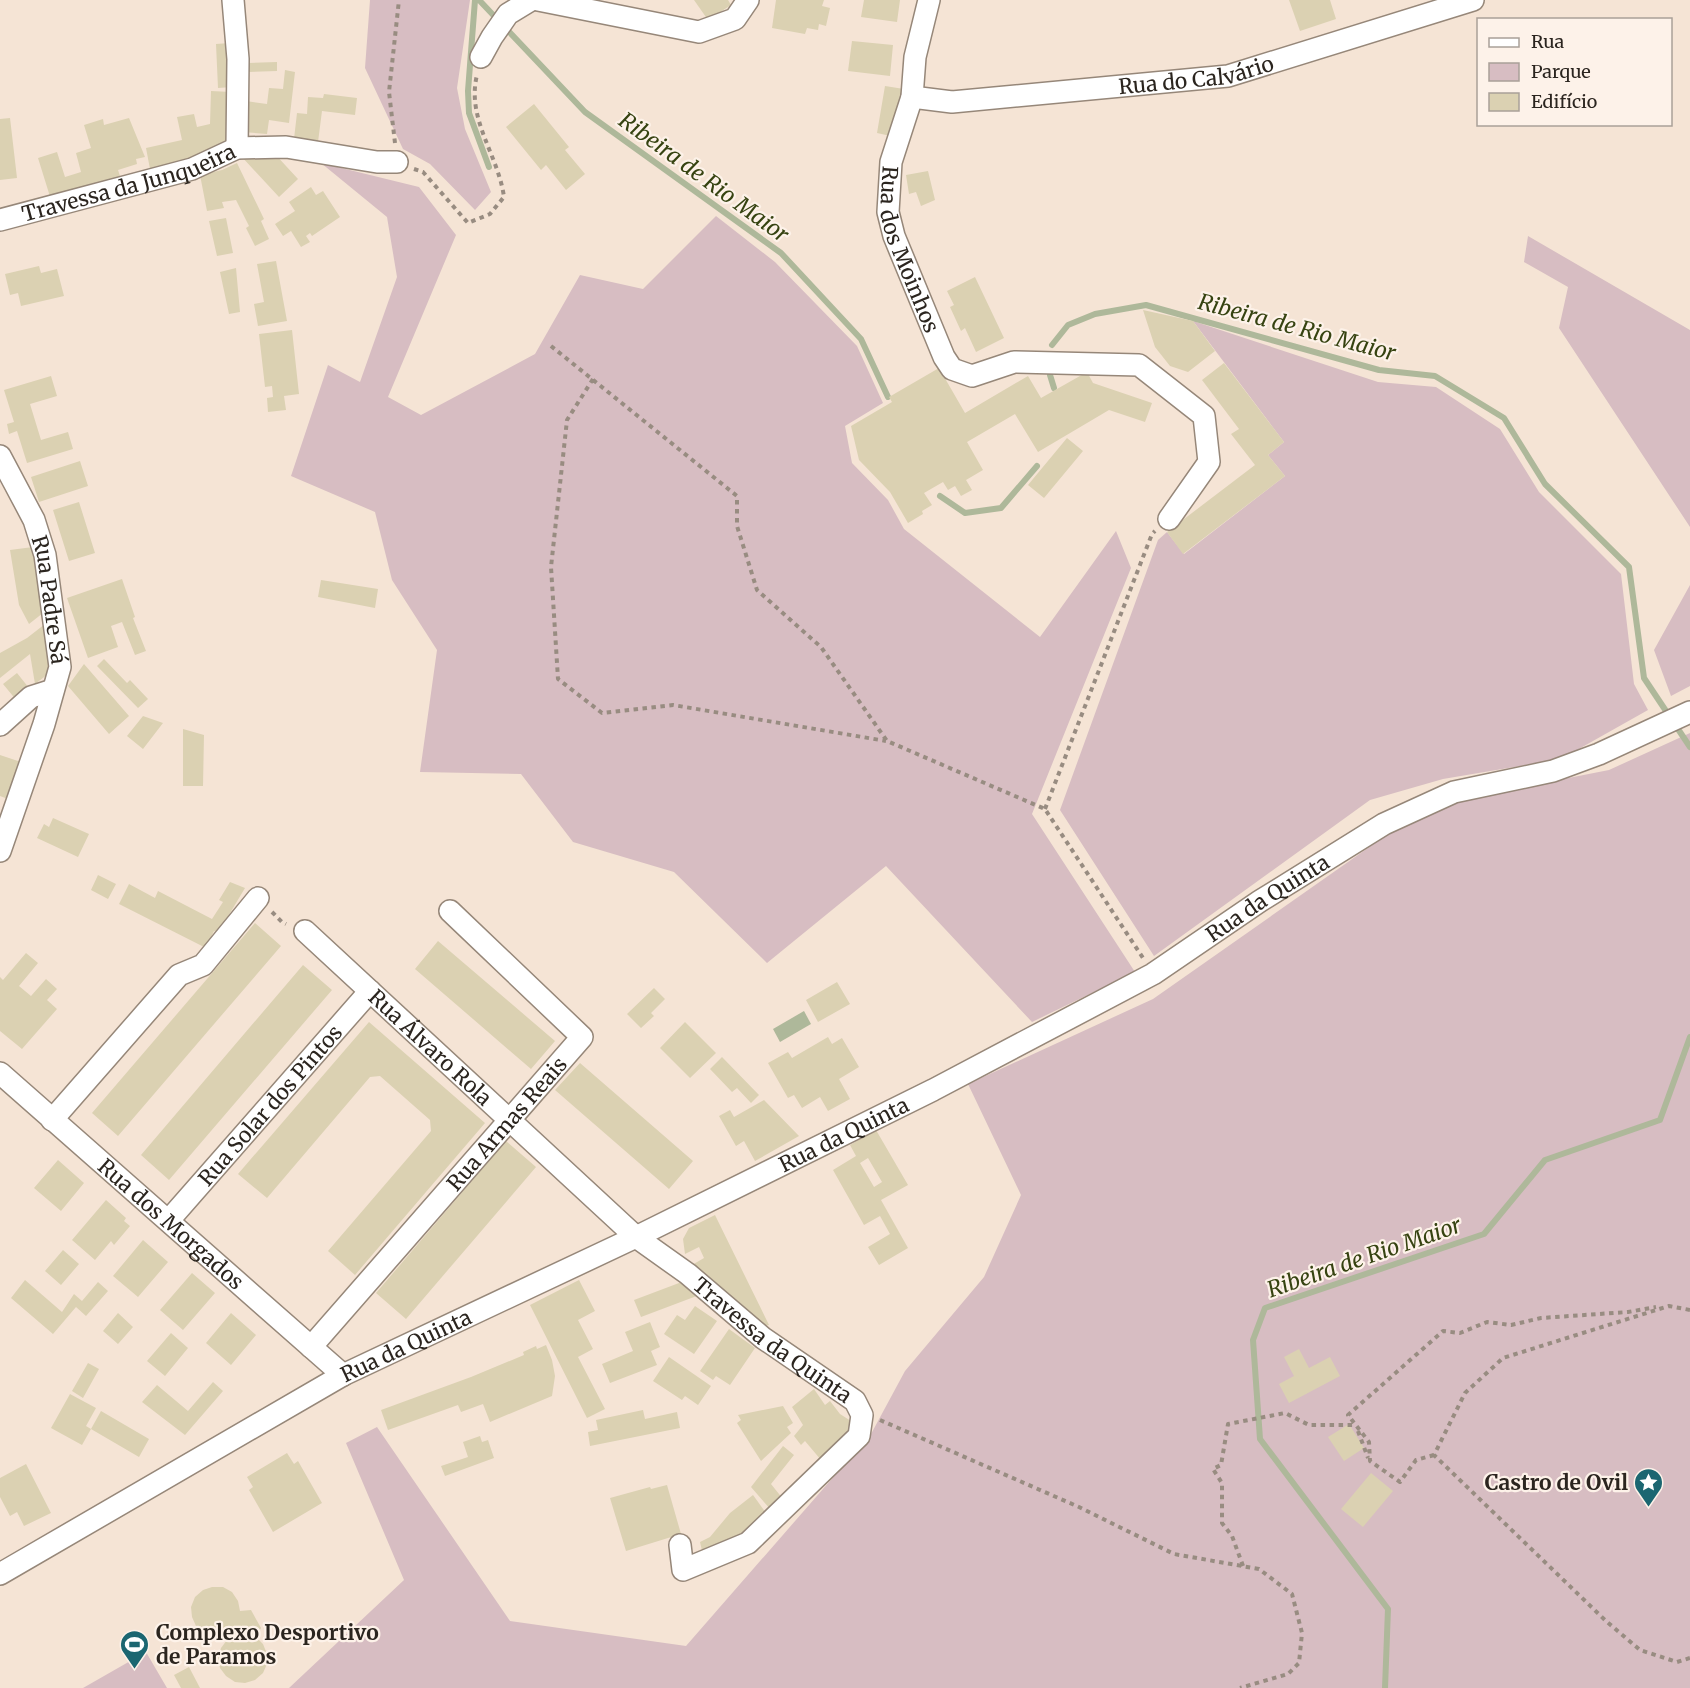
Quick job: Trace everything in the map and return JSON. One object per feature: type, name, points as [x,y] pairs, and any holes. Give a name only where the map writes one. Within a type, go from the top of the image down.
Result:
[{"type":"street","points":[[233,0],[238,59],[237,148]]},
{"type":"street","points":[[481,57],[508,14],[531,0]]},
{"type":"street","points":[[538,0],[699,32],[735,19],[748,0]]},
{"type":"street","name":"Rua dos Moinhos","points":[[929,0],[915,57],[912,97],[891,162],[888,212],[894,236],[944,357],[952,369],[972,376],[1014,362],[1139,365],[1204,416],[1209,462],[1168,519]]},
{"type":"street","name":"Rua do Calvário","points":[[912,97],[952,102],[1228,76],[1473,0]]},
{"type":"street","name":"Travessa da Junqueira","points":[[0,220],[192,170],[237,148],[286,147],[377,162],[397,162]]},
{"type":"street","name":"Rua Padre Sá","points":[[0,456],[34,520],[45,555],[60,667],[44,724],[0,851]]},
{"type":"street","points":[[0,725],[31,697],[53,690]]},
{"type":"street","name":"Rua da Quinta","points":[[0,1574],[343,1375],[636,1237],[922,1095],[1153,974],[1260,901],[1384,824],[1454,792],[1554,771],[1599,754],[1690,712]]},
{"type":"street","points":[[52,1120],[179,975],[203,965],[258,898]]},
{"type":"street","name":"Rua Armas Reais","points":[[311,1347],[582,1037],[450,911]]},
{"type":"street","name":"Rua Álvaro Rola","points":[[304,931],[636,1237]]},
{"type":"street","name":"Rua Solar dos Pintos","points":[[169,1220],[370,991]]},
{"type":"street","name":"Rua dos Morgados","points":[[0,1072],[343,1375]]},
{"type":"street","name":"Travessa da Quinta","points":[[636,1237],[688,1274],[763,1338],[855,1401],[862,1415],[859,1437],[748,1543],[683,1569],[680,1545]]},
{"type":"path","points":[[399,0],[389,93],[397,162],[423,172],[468,223],[489,214],[504,197],[502,182],[476,112],[473,91],[481,57]]},
{"type":"path","points":[[551,346],[737,496],[737,526],[757,590],[820,647],[887,741]]},
{"type":"path","points":[[593,379],[567,420],[551,567],[558,679],[602,713],[673,705],[887,741],[1045,809],[1153,974]]},
{"type":"path","points":[[1045,809],[1152,534],[1168,519]]},
{"type":"path","points":[[258,898],[282,922],[304,931]]},
{"type":"path","points":[[1669,1306],[1503,1358],[1466,1394],[1434,1455],[1416,1460],[1400,1482],[1370,1461],[1369,1442],[1348,1415],[1443,1330],[1460,1333],[1487,1322],[1511,1325],[1541,1318],[1628,1312],[1669,1306],[1690,1310]]},
{"type":"path","points":[[1243,1566],[1232,1536],[1222,1523],[1222,1483],[1214,1469],[1221,1465],[1228,1424],[1285,1413],[1309,1425],[1356,1425]]},
{"type":"path","points":[[862,1415],[883,1421],[1079,1507],[1174,1554],[1259,1569],[1292,1594],[1302,1633],[1299,1663],[1288,1674],[1240,1688]]},
{"type":"path","points":[[1434,1455],[1606,1621],[1640,1650],[1677,1662],[1690,1658]]},
{"type":"green space","points":[[370,0],[470,0],[457,88],[465,129],[491,192],[475,210],[430,164],[403,149],[365,68]]},
{"type":"green space","points":[[321,163],[419,187],[456,235],[388,397],[421,415],[535,354],[580,275],[643,289],[716,216],[775,262],[857,346],[883,403],[845,426],[852,463],[888,500],[904,529],[1040,637],[1116,531],[1131,568],[1032,814],[1135,972],[1032,1022],[886,866],[767,963],[674,872],[573,842],[521,774],[420,772],[437,650],[392,580],[375,512],[291,476],[328,365],[360,382],[397,277],[387,217]]},
{"type":"green space","points":[[1528,236],[1690,330],[1690,527],[1559,328],[1568,287],[1524,262]]},
{"type":"green space","points":[[1193,321],[1378,382],[1436,387],[1500,429],[1539,492],[1621,574],[1634,684],[1648,710],[1561,759],[1443,779],[1370,800],[1154,956],[1060,810],[1158,540],[1167,532],[1184,554],[1285,476],[1268,455],[1284,442]]},
{"type":"green space","points":[[1690,585],[1690,686],[1671,696],[1654,650]]},
{"type":"green space","points":[[1690,733],[1690,1688],[289,1688],[404,1580],[346,1443],[377,1427],[510,1621],[686,1646],[871,1434],[905,1371],[984,1277],[1021,1195],[968,1084],[1153,999],[1385,836],[1462,799],[1609,770]]},
{"type":"green space","name":"Complexo Desportivo de Paramos","points":[[146,1652],[167,1688],[83,1688]]},
{"type":"shaded area","points":[[804,1011],[811,1024],[780,1042],[773,1029]]},
{"type":"building","points":[[694,0],[728,0],[731,5],[708,20]]},
{"type":"building","points":[[776,0],[824,0],[822,6],[830,8],[826,26],[819,24],[818,30],[807,28],[805,34],[772,28]]},
{"type":"building","points":[[864,0],[900,0],[897,22],[861,17]]},
{"type":"building","points":[[1289,0],[1330,0],[1336,19],[1300,31]]},
{"type":"building","points":[[852,41],[893,45],[890,76],[848,71]]},
{"type":"building","points":[[230,43],[232,87],[218,88],[216,44]]},
{"type":"building","points":[[277,62],[277,71],[248,72],[248,63]]},
{"type":"building","points":[[285,70],[295,72],[289,123],[269,120],[267,134],[242,132],[246,101],[267,104],[269,88],[283,89]]},
{"type":"building","points":[[885,86],[904,89],[895,137],[877,133]]},
{"type":"building","points":[[211,91],[231,92],[231,141],[204,157],[150,169],[146,148],[182,140],[177,117],[194,114],[197,127],[210,124]]},
{"type":"building","points":[[324,94],[357,98],[355,115],[322,111],[318,142],[294,139],[297,113],[307,114],[308,97],[323,98]]},
{"type":"building","points":[[534,104],[569,147],[565,150],[585,174],[566,190],[546,165],[541,170],[506,127]]},
{"type":"building","points":[[10,118],[17,178],[0,180],[0,119]]},
{"type":"building","points":[[129,118],[145,157],[136,159],[137,164],[118,170],[122,182],[52,203],[38,158],[57,152],[65,177],[81,172],[76,153],[91,148],[84,125],[103,119],[104,125]]},
{"type":"building","points":[[274,153],[298,179],[279,197],[241,156]]},
{"type":"building","points":[[237,163],[264,219],[261,221],[269,239],[255,246],[246,228],[249,226],[236,200],[222,202],[224,208],[207,211],[200,175],[222,170]]},
{"type":"building","points":[[928,171],[935,200],[921,206],[916,192],[909,194],[906,175]]},
{"type":"building","points":[[311,187],[316,195],[323,191],[340,217],[312,236],[310,233],[306,236],[310,242],[301,247],[291,231],[283,236],[275,224],[295,211],[289,202]]},
{"type":"building","points":[[226,218],[233,253],[217,256],[209,221]]},
{"type":"building","points":[[276,261],[287,321],[258,326],[254,304],[264,302],[257,264]]},
{"type":"building","points":[[39,266],[41,273],[57,269],[64,296],[21,306],[18,293],[10,295],[5,274]]},
{"type":"building","points":[[236,268],[240,312],[229,314],[220,272]]},
{"type":"building","points":[[975,277],[1004,338],[976,352],[965,328],[961,331],[950,307],[954,305],[947,291]]},
{"type":"building","points":[[1143,310],[1193,321],[1215,351],[1188,372],[1170,366],[1155,347]]},
{"type":"building","points":[[292,330],[299,394],[284,396],[286,410],[268,412],[267,398],[273,397],[272,386],[265,387],[259,334]]},
{"type":"building","points":[[1224,363],[1284,442],[1268,455],[1285,476],[1183,554],[1167,532],[1255,465],[1231,434],[1239,429],[1202,380]]},
{"type":"building","points":[[939,368],[965,413],[1028,376],[1041,398],[1087,372],[1093,383],[1152,403],[1145,422],[1109,410],[1038,452],[1015,414],[967,442],[983,470],[966,480],[972,490],[961,496],[955,486],[948,490],[943,482],[924,493],[932,505],[908,523],[890,492],[859,460],[851,426],[892,402],[889,397]]},
{"type":"building","points":[[51,376],[57,396],[30,404],[41,440],[68,432],[73,449],[27,463],[17,431],[9,434],[7,424],[14,422],[4,390]]},
{"type":"building","points":[[1067,438],[1083,451],[1044,498],[1028,485]]},
{"type":"building","points":[[80,461],[88,486],[39,502],[31,477]]},
{"type":"building","points":[[79,502],[95,553],[69,561],[53,510]]},
{"type":"building","points":[[33,547],[43,613],[29,624],[19,605],[10,550]]},
{"type":"building","points":[[122,579],[135,617],[133,618],[146,651],[135,655],[122,622],[111,626],[118,647],[88,658],[67,598]]},
{"type":"building","points":[[321,580],[378,589],[375,608],[318,597]]},
{"type":"building","points":[[45,624],[52,671],[35,684],[30,654],[0,678],[0,653],[27,638]]},
{"type":"building","points":[[104,659],[127,683],[130,680],[148,699],[138,708],[97,666]]},
{"type":"building","points":[[84,664],[129,716],[109,734],[68,686]]},
{"type":"building","points":[[17,673],[29,688],[17,701],[3,684]]},
{"type":"building","points":[[143,716],[163,723],[143,749],[127,736]]},
{"type":"building","points":[[183,729],[204,735],[203,786],[183,786]]},
{"type":"building","points":[[0,755],[21,762],[8,799],[0,796]]},
{"type":"building","points":[[53,818],[89,834],[78,857],[37,838],[44,824],[49,827]]},
{"type":"building","points":[[98,875],[116,884],[108,899],[91,890]]},
{"type":"building","points":[[230,882],[245,888],[218,933],[214,931],[206,948],[119,904],[129,884],[155,898],[158,891],[212,919],[223,902],[219,900]]},
{"type":"building","points":[[255,923],[281,946],[118,1136],[92,1113]]},
{"type":"building","points":[[438,941],[555,1041],[531,1069],[415,969]]},
{"type":"building","points":[[26,953],[38,963],[19,986],[31,996],[46,979],[57,989],[47,1000],[57,1009],[22,1049],[0,1031],[0,977],[3,980]]},
{"type":"building","points":[[303,965],[332,990],[169,1180],[141,1155]]},
{"type":"building","points":[[837,982],[850,1004],[818,1022],[806,1000]]},
{"type":"building","points":[[654,988],[665,999],[651,1013],[654,1016],[641,1028],[627,1014]]},
{"type":"building","points":[[369,1022],[485,1123],[355,1275],[328,1251],[431,1131],[430,1120],[380,1076],[370,1077],[267,1198],[238,1174]]},
{"type":"building","points":[[685,1022],[716,1053],[690,1078],[660,1048]]},
{"type":"building","points":[[828,1037],[832,1044],[842,1038],[859,1067],[839,1079],[850,1099],[828,1111],[820,1097],[802,1108],[794,1095],[788,1098],[768,1063],[788,1052],[792,1058]]},
{"type":"building","points":[[722,1057],[759,1095],[751,1103],[737,1088],[732,1092],[710,1069]]},
{"type":"building","points":[[580,1063],[693,1161],[669,1189],[555,1090]]},
{"type":"building","points":[[764,1100],[799,1136],[755,1161],[744,1141],[736,1146],[719,1116],[730,1110],[734,1117]]},
{"type":"building","points":[[876,1130],[908,1185],[881,1200],[908,1248],[879,1265],[868,1247],[890,1234],[880,1216],[864,1225],[833,1170],[856,1156],[850,1145]],"holes":[[[868,1158],[882,1182],[874,1187],[860,1163]]]},
{"type":"building","points":[[506,1141],[536,1167],[406,1319],[376,1293]]},
{"type":"building","points":[[58,1160],[84,1183],[61,1211],[34,1188]]},
{"type":"building","points":[[106,1200],[126,1218],[124,1221],[130,1226],[114,1245],[111,1241],[95,1260],[72,1240]]},
{"type":"building","points":[[715,1215],[769,1325],[765,1326],[692,1265],[704,1258],[699,1247],[685,1254],[683,1239],[689,1228]]},
{"type":"building","points":[[143,1240],[168,1262],[138,1297],[113,1276]]},
{"type":"building","points":[[63,1250],[79,1264],[61,1285],[45,1271]]},
{"type":"building","points":[[192,1273],[215,1293],[183,1330],[160,1310]]},
{"type":"building","points":[[25,1280],[62,1312],[74,1294],[82,1301],[98,1282],[108,1291],[86,1316],[76,1307],[53,1334],[11,1298]]},
{"type":"building","points":[[579,1280],[595,1311],[578,1320],[593,1349],[578,1357],[605,1409],[587,1418],[530,1305]]},
{"type":"building","points":[[687,1280],[702,1294],[641,1317],[634,1300]]},
{"type":"building","points":[[695,1306],[717,1321],[694,1354],[664,1334],[677,1315],[685,1320]]},
{"type":"building","points":[[118,1313],[133,1327],[118,1344],[103,1331]]},
{"type":"building","points":[[231,1313],[256,1335],[231,1365],[206,1343]]},
{"type":"building","points":[[650,1322],[660,1347],[651,1351],[657,1365],[610,1383],[602,1364],[633,1351],[625,1332]]},
{"type":"building","points":[[729,1329],[755,1348],[730,1385],[716,1376],[713,1380],[700,1371]]},
{"type":"building","points":[[171,1333],[188,1348],[165,1376],[147,1361]]},
{"type":"building","points":[[546,1345],[555,1376],[552,1396],[490,1422],[483,1404],[461,1412],[458,1405],[388,1430],[381,1410],[471,1377],[524,1355],[523,1352],[536,1346],[537,1349]]},
{"type":"building","points":[[1299,1349],[1309,1368],[1330,1357],[1340,1376],[1289,1403],[1279,1384],[1294,1376],[1284,1357]]},
{"type":"building","points":[[669,1357],[711,1386],[698,1405],[685,1396],[682,1400],[653,1381]]},
{"type":"building","points":[[88,1363],[99,1369],[83,1398],[72,1391]]},
{"type":"building","points":[[213,1382],[223,1391],[185,1435],[142,1402],[157,1385],[188,1411]]},
{"type":"building","points":[[814,1389],[825,1405],[830,1401],[840,1414],[854,1423],[821,1460],[805,1441],[801,1445],[794,1436],[803,1425],[792,1407]]},
{"type":"building","points":[[70,1394],[96,1408],[86,1426],[91,1429],[82,1445],[51,1428]]},
{"type":"building","points":[[783,1406],[793,1423],[787,1427],[791,1433],[761,1461],[737,1423],[741,1420],[738,1415]]},
{"type":"building","points":[[643,1410],[645,1419],[677,1412],[680,1428],[590,1446],[588,1432],[598,1430],[596,1420]]},
{"type":"building","points":[[101,1411],[149,1439],[139,1457],[91,1429]]},
{"type":"building","points":[[1349,1424],[1364,1448],[1344,1461],[1328,1437]]},
{"type":"building","points":[[480,1436],[482,1442],[488,1440],[494,1458],[445,1476],[441,1466],[468,1457],[463,1442]]},
{"type":"building","points":[[783,1446],[794,1455],[771,1484],[783,1499],[771,1510],[751,1487]]},
{"type":"building","points":[[287,1453],[294,1464],[298,1461],[322,1503],[273,1532],[249,1490],[253,1487],[247,1477]]},
{"type":"building","points":[[26,1464],[51,1513],[24,1526],[17,1512],[10,1516],[0,1497],[0,1478]]},
{"type":"building","points":[[1371,1473],[1393,1491],[1363,1527],[1341,1509]]},
{"type":"building","points":[[667,1485],[681,1534],[626,1551],[610,1498],[650,1487],[651,1489]]},
{"type":"building","points":[[753,1495],[766,1513],[744,1531],[746,1537],[703,1555],[700,1542],[710,1537],[730,1513]]},
{"type":"building","points":[[223,1587],[232,1592],[238,1601],[240,1611],[251,1610],[261,1628],[256,1637],[263,1644],[267,1654],[267,1664],[263,1673],[255,1680],[245,1683],[235,1682],[220,1668],[218,1658],[221,1648],[227,1640],[236,1635],[233,1629],[224,1635],[214,1636],[204,1633],[196,1626],[191,1607],[195,1597],[203,1590]]},
{"type":"building","points":[[189,1667],[200,1688],[181,1688],[174,1675]]},
{"type":"waterway","points":[[475,0],[468,91],[469,113],[489,167]]},
{"type":"waterway","name":"Ribeira de Rio Maior","points":[[479,0],[585,112],[781,253],[861,339],[888,397]]},
{"type":"waterway","name":"Ribeira de Rio Maior","points":[[1052,345],[1068,325],[1095,314],[1146,305],[1379,370],[1435,376],[1504,418],[1545,484],[1629,567],[1644,678],[1690,747]]},
{"type":"waterway","points":[[1050,375],[1054,388]]},
{"type":"waterway","points":[[940,496],[965,513],[1001,508],[1037,466]]},
{"type":"waterway","name":"Ribeira de Rio Maior","points":[[1385,1688],[1388,1609],[1260,1439],[1253,1340],[1265,1308],[1484,1234],[1545,1160],[1660,1120],[1690,1037]]},
{"type":"place","name":"Castro de Ovil","points":[[1649,1508]]},
{"type":"place","name":"Complexo Desportivo de Paramos","points":[[135,1670]]}]
